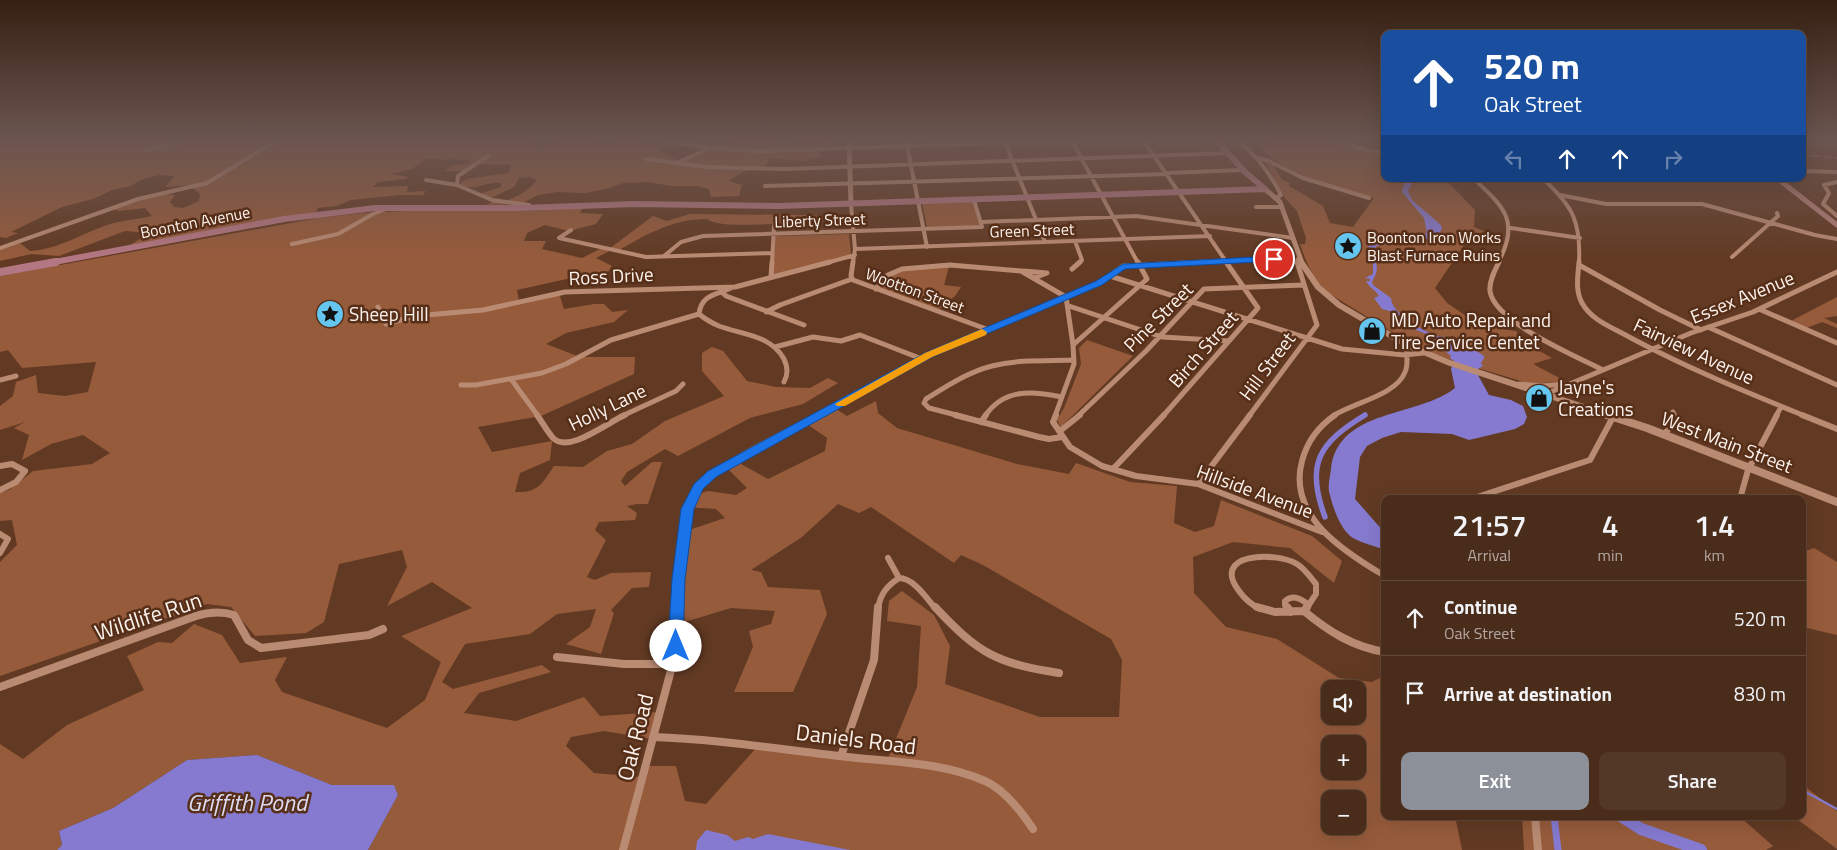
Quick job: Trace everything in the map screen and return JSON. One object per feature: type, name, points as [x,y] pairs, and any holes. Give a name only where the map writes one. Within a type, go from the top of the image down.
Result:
[{"type":"main road","points":[[1254,180],[1265,189]]},
{"type":"main road","points":[[1782,182],[1836,223]]},
{"type":"main road","name":"Boonton Avenue","points":[[0,272],[284,219],[390,207],[511,208],[634,204],[747,206],[851,204],[1265,189]]},
{"type":"street","points":[[0,248],[138,199],[206,183],[212,180]]},
{"type":"street","points":[[426,180],[457,185],[502,203],[559,206]]},
{"type":"street","points":[[457,185],[458,180]]},
{"type":"street","name":"Wootton Street","points":[[850,180],[855,252],[852,279],[989,330]]},
{"type":"street","points":[[765,186],[976,180]]},
{"type":"street","points":[[1021,180],[1045,242]]},
{"type":"street","points":[[1073,346],[1146,279],[1094,180]]},
{"type":"street","name":"Birch Street","points":[[1113,469],[1142,440],[1258,308],[1171,180]]},
{"type":"street","points":[[1273,180],[1281,195],[1276,198]]},
{"type":"street","points":[[1309,180],[1329,188],[1369,198]]},
{"type":"street","points":[[915,182],[927,247]]},
{"type":"street","points":[[1478,182],[1498,200],[1503,207],[1511,228],[1504,253],[1496,266],[1490,282],[1490,293],[1495,304],[1510,319],[1524,328],[1604,370]]},
{"type":"street","points":[[1511,228],[1580,238],[1576,223],[1560,195],[1546,182]]},
{"type":"street","points":[[1837,182],[1824,185],[1829,193],[1823,204],[1837,216]]},
{"type":"street","name":"West Main Street","points":[[1265,189],[1276,198],[1282,207],[1299,257],[1312,280],[1324,293],[1344,308],[1406,345],[1450,363],[1664,435],[1837,502]]},
{"type":"street","points":[[1560,195],[1606,204],[1702,204],[1815,235],[1837,239]]},
{"type":"street","points":[[974,200],[981,224]]},
{"type":"street","points":[[292,244],[338,234],[373,214],[390,207]]},
{"type":"street","points":[[1256,207],[1282,207]]},
{"type":"street","points":[[1732,257],[1778,216],[1778,213]]},
{"type":"street","name":"Liberty Street","points":[[664,256],[681,242],[697,237],[853,232],[1037,219],[1142,216],[1293,238]]},
{"type":"street","points":[[771,277],[772,234],[774,226]]},
{"type":"street","points":[[571,230],[559,238],[645,257],[771,253]]},
{"type":"street","name":"Green Street","points":[[855,252],[927,247],[1210,236]]},
{"type":"street","name":"Fairview Avenue","points":[[1580,238],[1577,289],[1582,303],[1597,320],[1652,349],[1781,407],[1837,429]]},
{"type":"street","points":[[1072,269],[1082,260],[1075,241]]},
{"type":"street","name":"Ross Drive","points":[[378,307],[386,324],[417,316],[483,310],[564,292],[735,287],[855,252]]},
{"type":"street","name":"Hill Street","points":[[1198,484],[1316,325],[1296,263],[1299,257]]},
{"type":"street","name":"Oak Road","points":[[623,850],[676,646],[678,579],[687,509],[698,487],[718,470],[922,359],[1066,297],[1110,276],[1123,266],[1274,259]]},
{"type":"street","points":[[876,289],[888,275],[902,269],[950,265],[1047,273],[1034,278]]},
{"type":"street","points":[[1579,265],[1660,310],[1701,330]]},
{"type":"street","points":[[1021,271],[1066,297],[1074,360],[1053,422],[1061,434],[1046,439],[929,408],[924,405],[924,401],[967,376],[993,366],[1010,363],[1074,360]]},
{"type":"street","name":"Essex Avenue","points":[[1546,394],[1652,349],[1760,309],[1837,272]]},
{"type":"street","points":[[1110,276],[1342,349],[1405,355],[1423,353]]},
{"type":"street","points":[[766,312],[780,304],[852,279]]},
{"type":"street","name":"Pine Street","points":[[1061,434],[1204,290],[1304,285]]},
{"type":"street","points":[[699,314],[702,301],[735,287]]},
{"type":"street","points":[[722,292],[726,296],[804,325]]},
{"type":"street","points":[[1068,306],[1159,336],[1229,341]]},
{"type":"street","points":[[1760,309],[1837,343]]},
{"type":"street","points":[[461,385],[476,385],[511,379],[558,368],[611,340],[699,314],[719,326],[752,335],[776,347],[784,357],[788,368],[788,375],[784,382]]},
{"type":"street","points":[[1708,327],[1837,385]]},
{"type":"street","points":[[776,347],[813,337],[841,341],[860,335],[922,359]]},
{"type":"street","points":[[1381,574],[1348,553],[1322,532],[1310,514],[1300,488],[1299,474],[1303,453],[1315,433],[1327,420],[1345,409],[1387,389],[1402,378],[1407,369],[1406,345]]},
{"type":"street","points":[[0,380],[16,376]]},
{"type":"street","name":"Holly Lane","points":[[511,379],[554,439],[564,443],[582,438],[620,417],[676,391],[683,384]]},
{"type":"street","name":"Essex Avenue","points":[[1505,381],[1542,386],[1574,382]]},
{"type":"street","points":[[982,422],[995,403],[1016,393],[1032,391],[1062,397]]},
{"type":"street","points":[[1741,495],[1749,468],[1781,407]]},
{"type":"street","points":[[1664,435],[1675,420],[1673,412]]},
{"type":"street","points":[[1487,495],[1590,460],[1613,417]]},
{"type":"street","name":"Hillside Avenue","points":[[1061,434],[1080,454],[1113,469],[1145,478],[1198,484],[1322,532]]},
{"type":"street","points":[[0,466],[12,464],[25,471],[16,482],[0,490]]},
{"type":"street","points":[[0,534],[8,538],[0,552]]},
{"type":"street","points":[[1262,554],[1286,559],[1297,564],[1316,584],[1316,594],[1307,608],[1291,612],[1259,608],[1251,602],[1237,589],[1232,580],[1234,566],[1251,557],[1262,554]]},
{"type":"street","points":[[888,558],[899,578]]},
{"type":"street","points":[[841,756],[877,648],[878,602],[888,585],[899,578],[904,578],[912,583],[972,643],[989,655],[1010,664],[1059,673]]},
{"type":"street","points":[[1291,612],[1285,605],[1286,601],[1289,598],[1300,598],[1320,625],[1353,644],[1381,651]]},
{"type":"street","name":"Wildlife Run","points":[[0,687],[211,612],[224,612],[234,616],[249,642],[253,646],[261,648],[369,635],[383,629]]},
{"type":"street","points":[[557,657],[624,664],[672,664]]},
{"type":"street","name":"Daniels Road","points":[[653,737],[769,747],[945,768],[984,780],[992,785],[1015,805],[1033,829]]},
{"type":"street","points":[[1535,820],[1538,850]]},
{"type":"shaded area","points":[[0,180],[141,180],[131,186],[112,190],[93,199],[62,207],[11,232],[18,233],[6,238],[0,237]]},
{"type":"shaded area","points":[[172,180],[400,180],[378,182],[373,187],[408,186],[407,192],[426,191],[423,195],[400,195],[351,200],[337,206],[318,208],[316,212],[130,245],[150,233],[125,231],[59,256],[31,254],[0,261],[0,250],[20,243],[30,251],[41,250],[110,224],[152,216],[145,208],[119,211],[113,209],[150,197],[164,194],[175,195],[170,202],[174,207],[183,208],[199,201],[200,194],[189,185],[165,187]]},
{"type":"shaded area","points":[[465,180],[518,180],[514,187],[489,199],[479,194],[501,187],[501,183],[490,183],[475,187],[458,185]]},
{"type":"shaded area","points":[[537,180],[731,180],[729,181],[742,185],[739,196],[711,197],[709,189],[698,186],[672,186],[647,182],[623,183],[586,193],[557,192],[538,195],[521,204],[486,205],[494,201],[512,199],[529,188]]},
{"type":"shaded area","points":[[1275,180],[1290,183],[1289,186],[1323,206],[1330,223],[1353,227],[1374,198],[1312,180],[1448,182],[1475,210],[1474,227],[1484,231],[1477,240],[1468,239],[1435,288],[1447,303],[1481,326],[1516,331],[1519,336],[1501,343],[1521,352],[1532,347],[1552,358],[1533,364],[1565,381],[1531,384],[1454,361],[1415,346],[1330,294],[1311,271],[1300,244],[1305,244],[1306,238],[1297,211],[1285,198]]},
{"type":"shaded area","points":[[973,202],[980,226],[927,227],[922,203]]},
{"type":"shaded area","points":[[583,208],[580,213],[603,214],[596,224],[569,231],[545,225],[527,233],[524,241],[546,241],[542,249],[582,258],[602,248],[609,249],[653,216],[667,221],[690,214],[808,215],[823,216],[824,220],[744,225],[715,223],[707,219],[682,222],[659,229],[616,252],[611,250],[596,258],[612,266],[605,276],[588,279],[580,276],[517,290],[519,301],[559,293],[564,309],[604,304],[612,312],[628,310],[614,322],[566,333],[546,344],[580,357],[635,357],[634,374],[541,416],[478,427],[492,452],[552,441],[550,460],[520,473],[515,492],[529,491],[539,486],[554,466],[583,467],[607,451],[632,444],[665,421],[724,396],[702,371],[702,353],[712,347],[723,351],[747,381],[776,387],[810,388],[828,378],[838,383],[803,404],[750,418],[678,456],[665,449],[627,472],[621,481],[625,486],[652,462],[662,462],[648,504],[627,506],[637,513],[635,520],[599,522],[595,530],[606,540],[587,577],[595,580],[611,573],[651,572],[649,587],[632,588],[611,610],[614,613],[601,654],[566,644],[590,627],[596,609],[557,614],[530,634],[465,644],[442,682],[453,689],[542,665],[551,672],[479,693],[464,713],[516,721],[584,697],[600,716],[659,712],[652,739],[604,731],[571,737],[566,746],[594,773],[642,777],[646,766],[676,766],[685,801],[706,804],[757,747],[887,761],[917,687],[921,626],[887,621],[889,601],[902,591],[934,615],[950,646],[945,684],[1040,717],[1119,717],[1122,660],[1111,639],[983,565],[961,555],[954,563],[871,507],[859,513],[838,504],[802,537],[751,570],[761,572],[768,587],[820,590],[827,614],[793,692],[734,692],[753,647],[749,631],[771,624],[775,611],[731,608],[675,625],[680,574],[676,553],[680,533],[725,518],[716,509],[685,507],[686,498],[708,491],[736,495],[747,488],[726,467],[741,464],[768,479],[825,451],[827,438],[804,422],[833,407],[847,416],[876,401],[878,413],[897,428],[1017,464],[1069,474],[1076,463],[1130,482],[1177,486],[1174,523],[1195,532],[1214,526],[1221,500],[1312,536],[1342,561],[1334,583],[1290,548],[1233,542],[1193,557],[1194,593],[1226,627],[1277,639],[1339,678],[1356,680],[1321,680],[1321,725],[1366,725],[1366,681],[1372,682],[1381,677],[1381,820],[1456,820],[1462,850],[368,850],[398,795],[394,785],[332,785],[257,755],[187,760],[113,808],[59,831],[62,846],[57,850],[0,850],[0,744],[23,759],[67,725],[144,690],[127,656],[158,642],[172,643],[194,624],[222,635],[240,663],[287,657],[275,680],[282,692],[387,728],[425,700],[441,662],[401,636],[472,608],[432,582],[387,606],[407,567],[402,550],[339,564],[324,622],[306,633],[255,636],[231,607],[207,604],[0,676],[0,562],[17,545],[12,520],[0,521],[0,493],[9,490],[33,471],[92,464],[110,453],[83,435],[51,444],[22,460],[29,435],[14,428],[25,422],[0,430],[0,406],[13,396],[16,382],[36,375],[38,393],[65,396],[88,392],[96,362],[22,368],[8,350],[0,352],[0,276],[318,218],[423,210],[529,211]]},
{"type":"shaded area","points":[[849,234],[851,255],[773,275],[775,236]]},
{"type":"shaded area","points":[[949,266],[944,285],[961,287],[955,296],[939,309],[880,288],[890,275],[903,270]]},
{"type":"shaded area","points":[[1837,297],[1837,316],[1824,318],[1837,324],[1837,328],[1822,322],[1804,329],[1789,322]]},
{"type":"shaded area","points":[[1087,340],[1133,356],[1061,427],[1057,420],[1064,408],[1081,364],[1079,348]]},
{"type":"shaded area","points":[[1814,548],[1837,562],[1837,635],[1806,628],[1806,551]]},
{"type":"shaded area","points":[[1806,787],[1837,811],[1837,849],[1798,820],[1806,820]]},
{"type":"shaded area","points":[[1522,820],[1744,820],[1773,846],[1766,850],[1524,850]]},
{"type":"water","points":[[1403,182],[1410,182],[1412,184],[1408,191],[1412,200],[1441,225],[1442,229],[1434,239],[1412,240],[1376,246],[1377,271],[1372,282],[1373,285],[1391,298],[1396,310],[1409,321],[1438,336],[1457,340],[1484,356],[1481,363],[1483,366],[1478,369],[1478,375],[1489,395],[1511,400],[1523,406],[1527,417],[1524,424],[1515,429],[1469,440],[1452,434],[1401,432],[1382,438],[1367,446],[1360,457],[1355,499],[1381,528],[1381,549],[1353,538],[1338,519],[1329,492],[1331,469],[1337,449],[1348,435],[1363,424],[1439,398],[1455,388],[1451,369],[1454,361],[1450,358],[1451,356],[1444,350],[1432,345],[1435,342],[1433,337],[1407,326],[1394,312],[1382,309],[1374,298],[1379,296],[1366,281],[1370,281],[1370,279],[1365,278],[1373,274],[1373,260],[1368,246],[1427,233],[1424,218],[1402,192]]},
{"type":"water","name":"Griffith Pond","points":[[257,755],[332,785],[394,785],[398,795],[368,850],[57,850],[62,845],[59,831],[113,808],[187,760]]},
{"type":"water","points":[[706,830],[727,835],[735,841],[748,837],[753,839],[768,834],[850,850],[696,850],[697,841]]},
{"type":"waterway","points":[[1325,517],[1316,483],[1320,457],[1337,435],[1365,415],[1363,416]]},
{"type":"waterway","points":[[1806,792],[1837,809]]},
{"type":"waterway","points":[[1554,820],[1558,850]]},
{"type":"waterway","points":[[1627,820],[1641,829],[1701,850]]},
{"type":"slow traffic","points":[[841,404],[928,355],[982,332]]},
{"type":"place","name":"Boonton Iron Works Blast Furnace Ruins","points":[[1348,246]]},
{"type":"place","name":"Sheep Hill","points":[[330,314]]},
{"type":"place","name":"MD Auto Repair and Tire Service Centet","points":[[1372,331]]},
{"type":"place","name":"Jayne's Creations","points":[[1539,398]]},
{"type":"route","points":[[676,646],[678,579],[687,509],[693,494],[704,480],[712,474],[928,355],[1099,283],[1123,266],[1274,259]]}]
